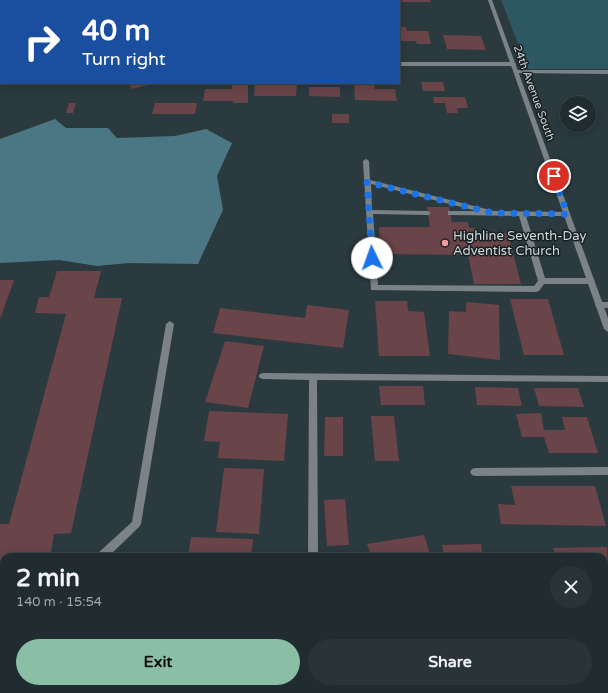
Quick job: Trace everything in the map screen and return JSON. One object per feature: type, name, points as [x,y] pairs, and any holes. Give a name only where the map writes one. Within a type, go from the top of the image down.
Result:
[{"type":"street","name":"24th Avenue South","points":[[490,0],[599,305],[606,318],[608,329]]},
{"type":"street","points":[[400,64],[513,64]]},
{"type":"street","points":[[516,71],[608,72]]},
{"type":"street","points":[[366,161],[374,288],[536,289],[542,282],[591,281]]},
{"type":"street","points":[[367,182],[493,213]]},
{"type":"street","points":[[369,212],[428,213]]},
{"type":"street","points":[[450,213],[567,214]]},
{"type":"street","points":[[522,213],[542,282]]},
{"type":"street","points":[[599,305],[608,305]]},
{"type":"street","points":[[105,553],[136,524],[170,324]]},
{"type":"street","points":[[263,376],[608,379]]},
{"type":"street","points":[[313,377],[313,553]]},
{"type":"street","points":[[475,472],[608,471]]},
{"type":"shaded area","points":[[501,0],[608,0],[608,69],[528,69]]},
{"type":"shaded area","points":[[55,119],[66,128],[108,128],[117,138],[175,136],[206,129],[232,143],[217,176],[223,210],[198,264],[129,263],[97,266],[59,260],[0,263],[0,139]]},
{"type":"building","points":[[402,0],[430,0],[431,2],[402,2]]},
{"type":"building","points":[[400,27],[406,27],[407,31],[428,31],[431,44],[417,44],[416,41],[400,41]]},
{"type":"building","points":[[443,35],[481,36],[486,50],[447,49]]},
{"type":"building","points":[[421,82],[443,82],[445,91],[423,91]]},
{"type":"building","points":[[129,84],[152,84],[132,89]]},
{"type":"building","points":[[255,84],[297,84],[296,96],[254,96]]},
{"type":"building","points":[[354,84],[374,84],[375,89],[395,89],[397,101],[355,100]]},
{"type":"building","points":[[232,85],[248,85],[248,103],[233,103],[233,101],[203,101],[205,89],[232,89]]},
{"type":"building","points":[[309,87],[340,87],[340,97],[309,96]]},
{"type":"building","points":[[433,97],[465,97],[468,108],[457,108],[458,113],[447,113],[445,103],[434,103]]},
{"type":"building","points":[[69,103],[76,103],[73,113],[66,113]]},
{"type":"building","points":[[155,103],[197,103],[195,114],[152,114]]},
{"type":"building","points":[[332,114],[349,114],[349,123],[332,123]]},
{"type":"building","name":"Highline Seventh-Day Adventist Church","points":[[427,207],[449,207],[452,222],[468,222],[469,228],[476,228],[477,233],[508,233],[521,284],[474,284],[468,255],[381,254],[379,227],[430,227]]},
{"type":"building","points":[[57,271],[101,271],[94,298],[122,298],[71,533],[54,534],[51,552],[0,553],[0,524],[9,524],[66,314],[35,313],[39,297],[49,297]]},
{"type":"building","points":[[0,280],[14,280],[0,319]]},
{"type":"building","points":[[510,299],[548,299],[564,355],[524,355]]},
{"type":"building","points":[[375,301],[407,301],[408,311],[424,312],[430,356],[379,356]]},
{"type":"building","points":[[466,302],[499,305],[500,360],[448,354],[449,311],[466,312]]},
{"type":"building","points":[[307,305],[349,310],[343,348],[213,333],[220,308],[305,318]]},
{"type":"building","points":[[225,341],[264,346],[248,408],[205,402]]},
{"type":"building","points":[[379,386],[423,386],[425,405],[381,405]]},
{"type":"building","points":[[475,387],[518,388],[522,406],[477,405]]},
{"type":"building","points":[[534,388],[578,388],[584,407],[539,406]]},
{"type":"building","points":[[209,411],[288,414],[284,461],[218,458],[220,442],[204,441]]},
{"type":"building","points":[[541,413],[544,430],[565,430],[562,417],[587,417],[598,453],[549,453],[544,437],[522,437],[516,414]]},
{"type":"building","points":[[371,416],[394,416],[399,461],[375,461]]},
{"type":"building","points":[[325,417],[343,417],[343,456],[324,456]]},
{"type":"building","points":[[224,468],[264,469],[259,534],[216,532]]},
{"type":"building","points":[[511,486],[595,486],[606,526],[501,524],[498,504],[515,505]]},
{"type":"building","points":[[345,499],[349,545],[327,546],[324,500]]},
{"type":"building","points":[[424,535],[430,553],[370,553],[367,544]]},
{"type":"building","points":[[191,537],[253,539],[251,553],[189,553]]},
{"type":"building","points":[[481,544],[482,553],[443,553],[442,545]]},
{"type":"building","points":[[607,547],[607,553],[555,553],[553,548]]},
{"type":"place","name":"Highline Seventh-Day Adventist Church","points":[[445,243]]},
{"type":"route","points":[[372,258],[367,182],[493,213],[567,214],[554,176]]}]
